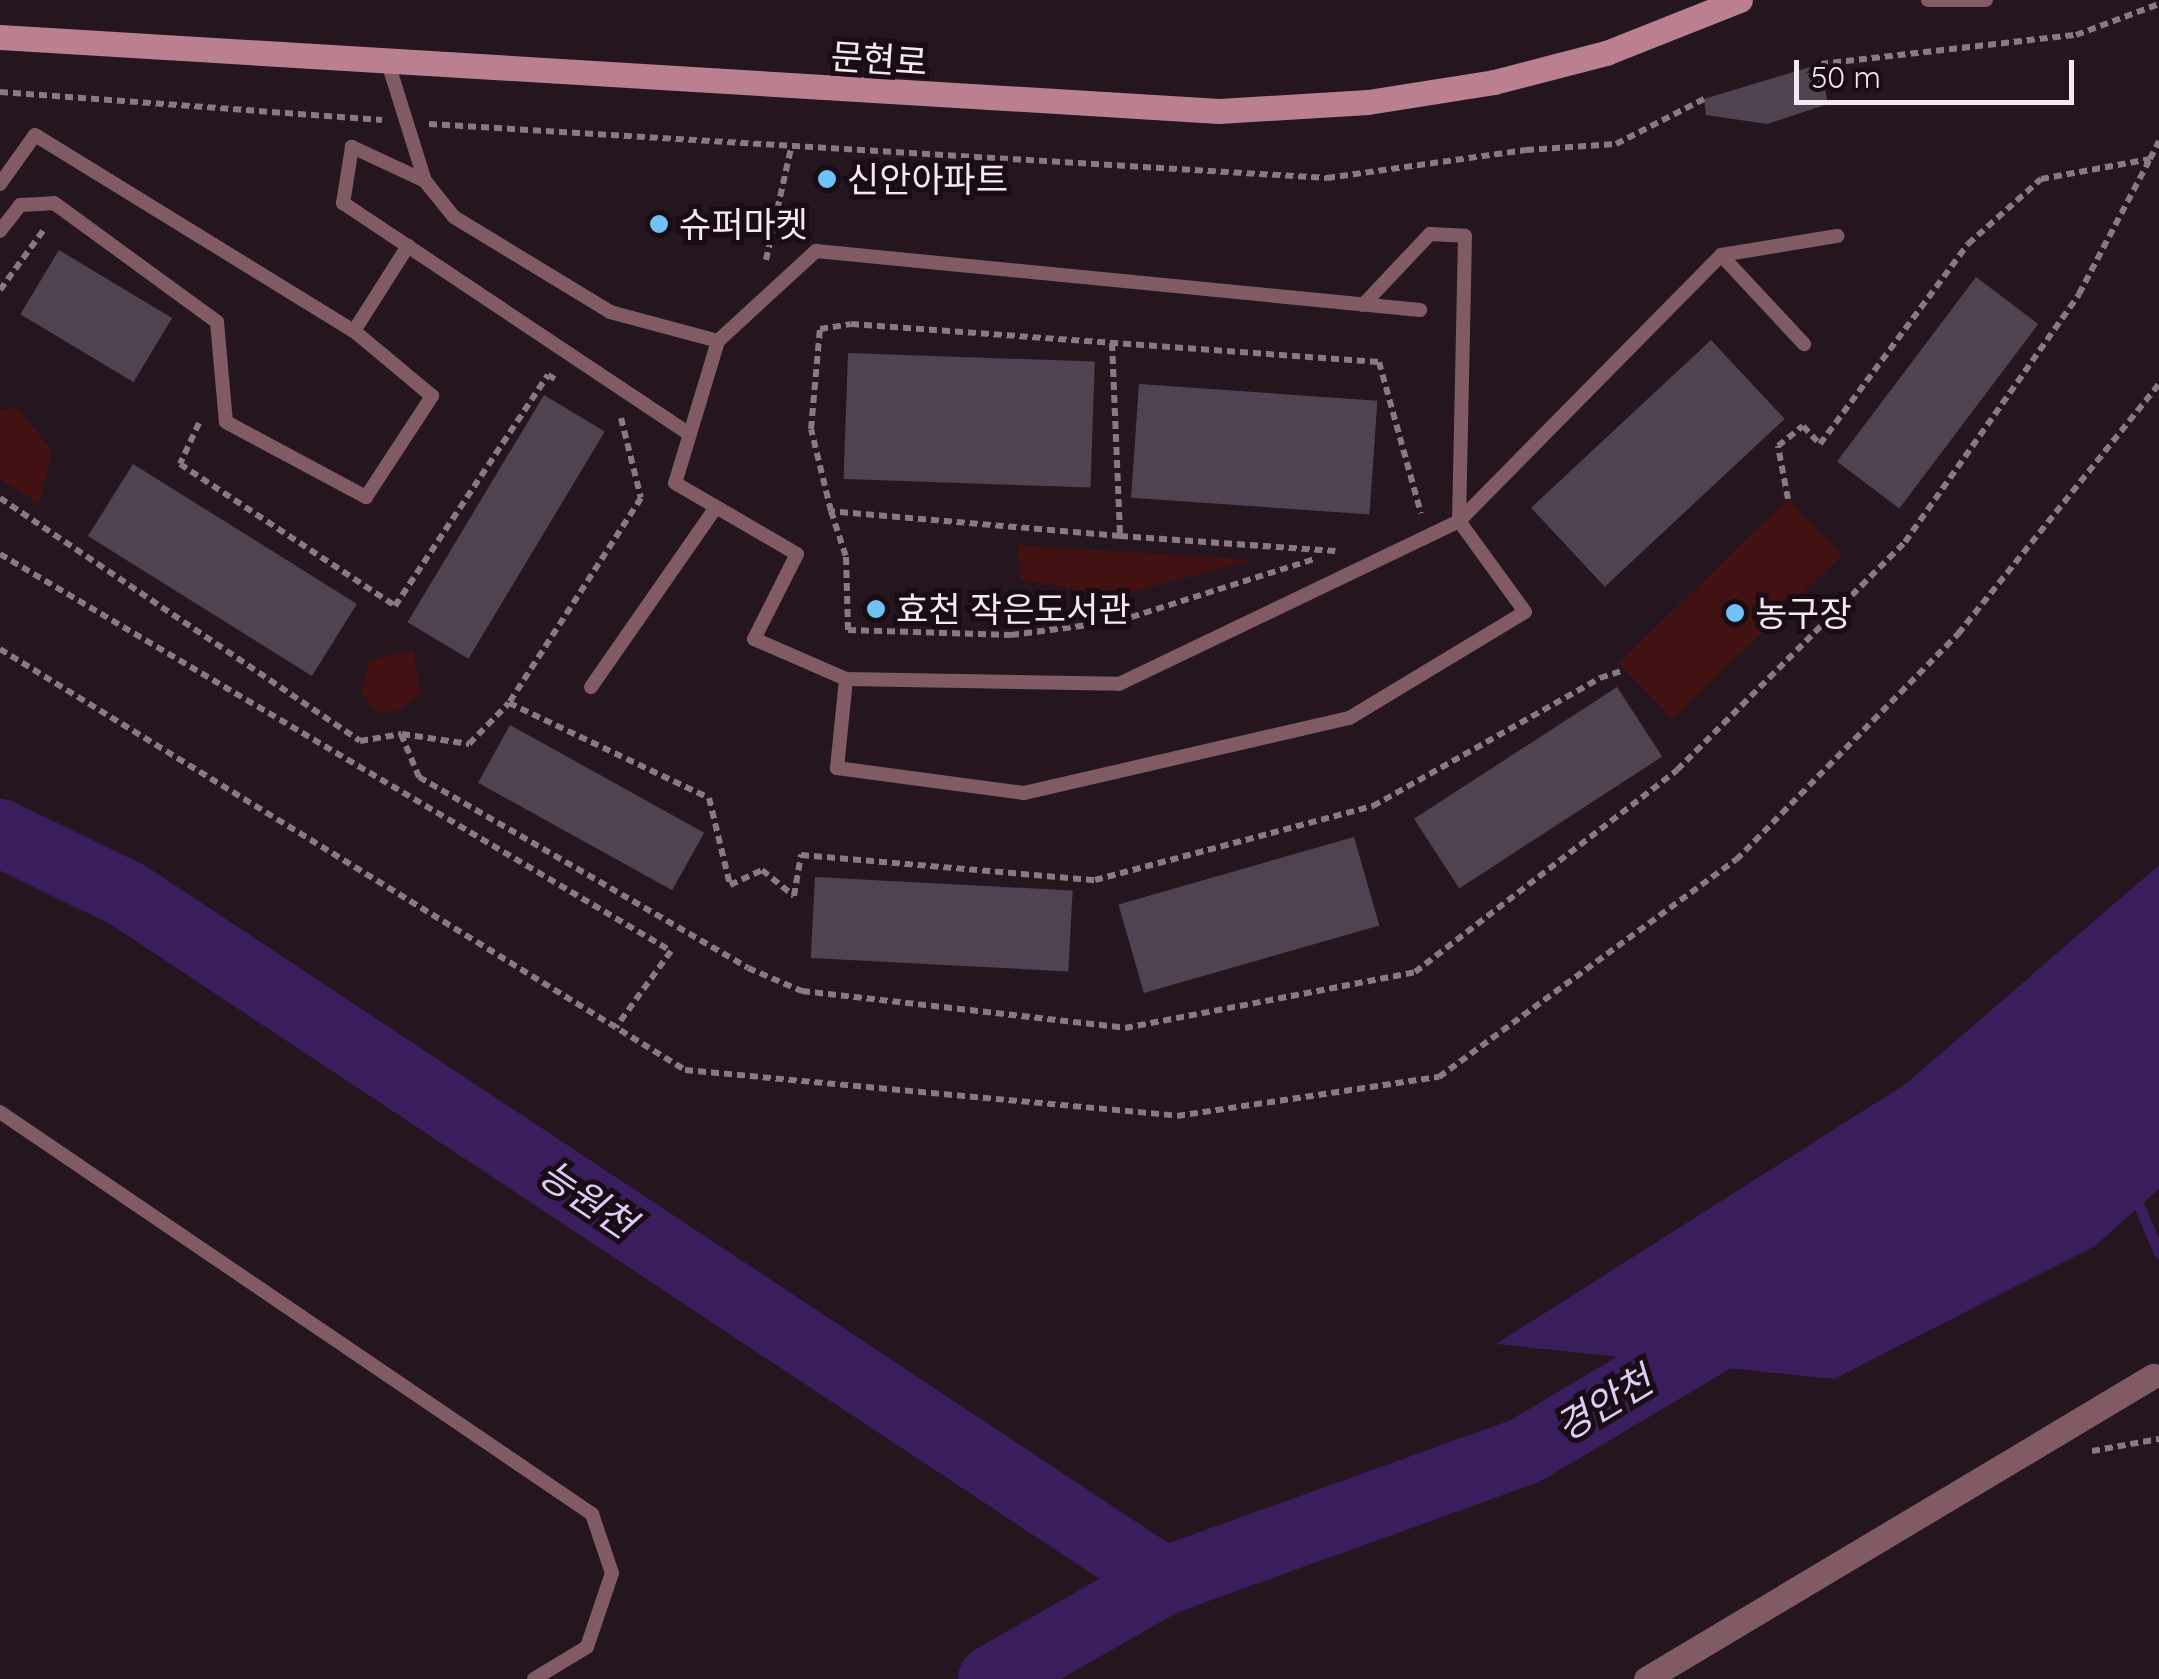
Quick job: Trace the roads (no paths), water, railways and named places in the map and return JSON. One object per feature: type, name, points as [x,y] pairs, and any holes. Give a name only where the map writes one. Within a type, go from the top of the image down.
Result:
[{"type":"street","name":"문현로","points":[[0,37],[1220,111],[1368,102],[1494,82],[1606,53],[1740,0]]},
{"type":"street","points":[[1646,1679],[2156,1374]]},
{"type":"lane","points":[[1928,0],[1986,0]]},
{"type":"lane","points":[[388,63],[425,180],[454,217],[610,312],[718,342]]},
{"type":"lane","points":[[0,184],[34,134],[354,332],[432,396],[366,497],[226,422],[217,322],[54,203],[20,205],[0,230]]},
{"type":"lane","points":[[425,180],[352,146],[343,203],[686,432]]},
{"type":"lane","points":[[846,679],[838,768],[1024,793],[1349,718],[1525,612],[1459,520],[1465,236],[1430,234],[1364,305]]},
{"type":"lane","points":[[1420,310],[816,251],[718,342],[686,432],[675,483],[797,554],[754,640],[846,679],[1119,684],[1459,520],[1721,255],[1836,236]]},
{"type":"lane","points":[[354,332],[408,246]]},
{"type":"lane","points":[[1721,255],[1804,344]]},
{"type":"lane","points":[[591,687],[716,507]]},
{"type":"lane","points":[[0,1112],[592,1514],[612,1573],[587,1646],[534,1679]]},
{"type":"waterway","name":"능원천","points":[[0,833],[128,895],[1164,1581]]},
{"type":"waterway","points":[[2139,1206],[2159,1253]]},
{"type":"waterway","name":"경안천","points":[[992,1679],[1164,1581],[1525,1451],[1751,1317]]},
{"type":"place","name":"신안아파트","points":[[827,179]]},
{"type":"place","name":"슈퍼마켓","points":[[659,224]]},
{"type":"place","name":"효천 작은도서관","points":[[876,609]]},
{"type":"place","name":"농구장","points":[[1735,613]]}]
